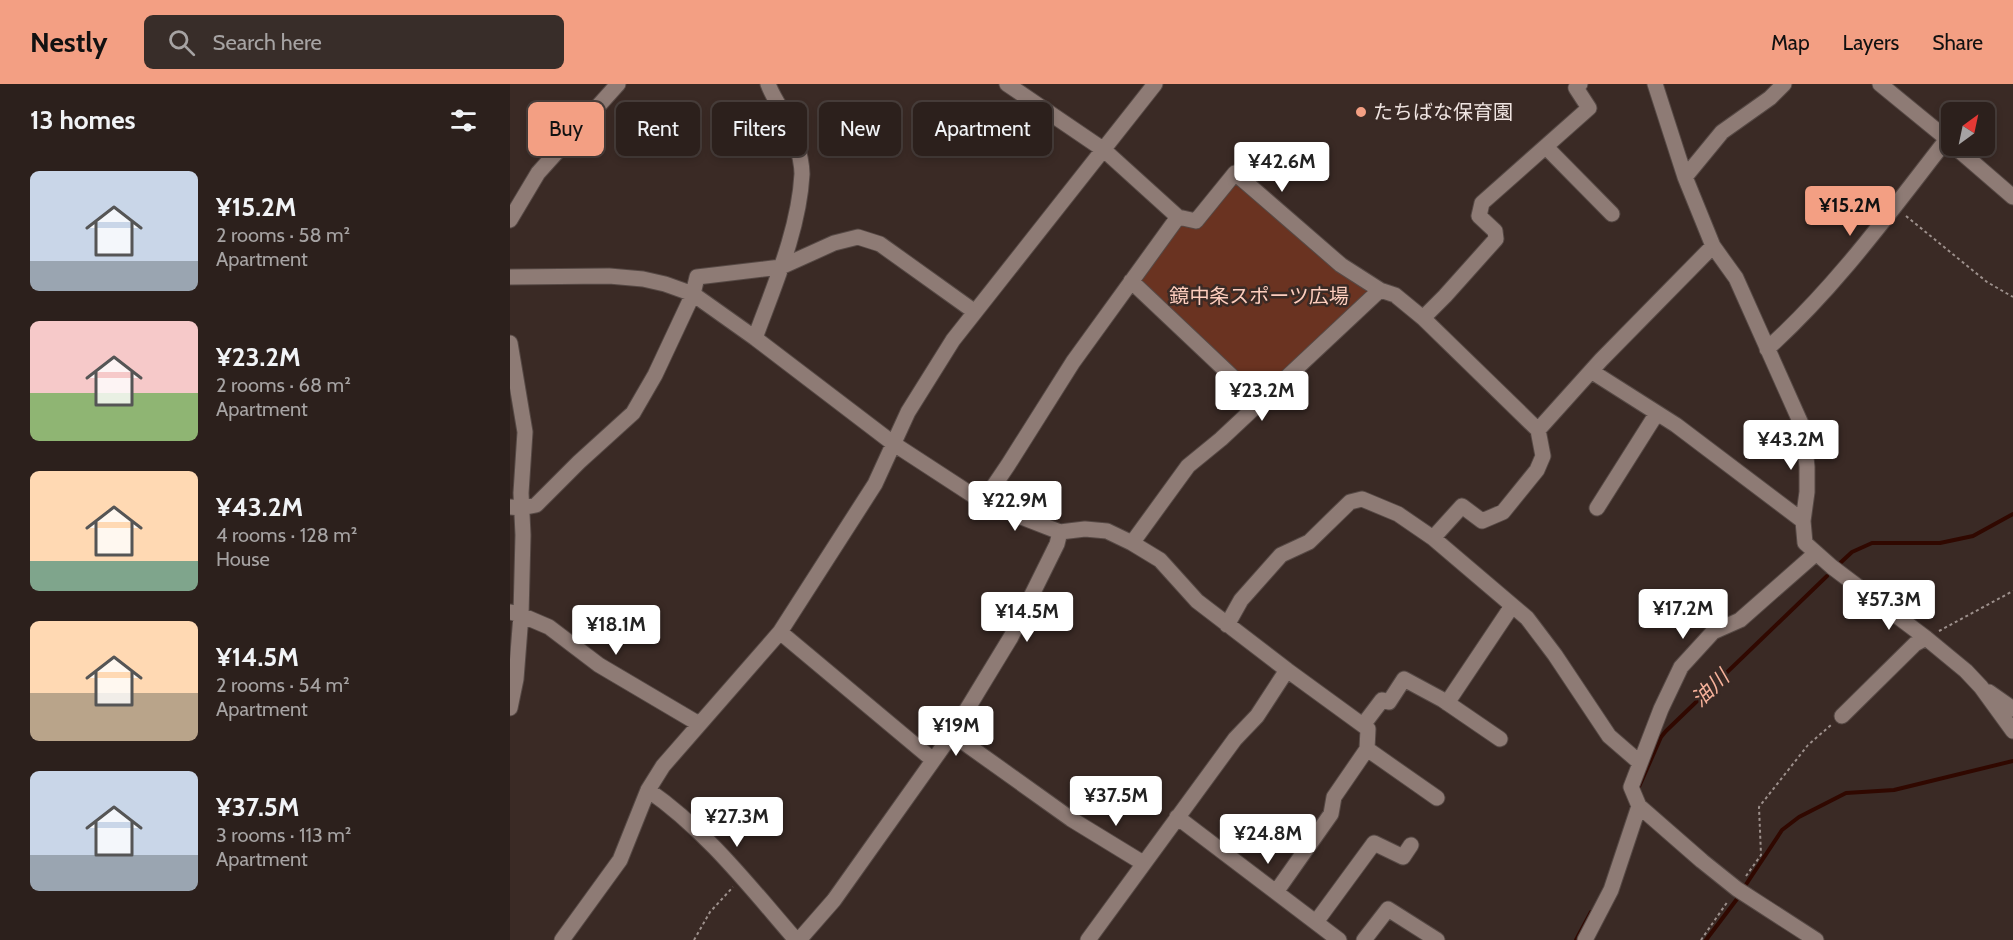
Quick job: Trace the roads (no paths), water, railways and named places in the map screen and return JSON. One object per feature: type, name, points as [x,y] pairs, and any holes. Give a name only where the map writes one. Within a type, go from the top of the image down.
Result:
[{"type":"street","points":[[510,220],[538,173],[618,84]]},
{"type":"street","points":[[755,338],[781,267],[795,220],[802,172],[795,135],[768,84]]},
{"type":"street","points":[[1007,84],[1104,150],[1178,217],[1196,221],[1235,173],[1341,266],[1380,290],[1395,295],[1423,318],[1538,430],[1543,456],[1538,470],[1503,512],[1482,521],[1462,506],[1433,538]]},
{"type":"street","points":[[562,940],[592,902],[620,860],[648,789],[663,766],[780,632],[875,484],[908,412],[953,339],[1155,84]]},
{"type":"street","points":[[1423,318],[1496,239],[1495,231],[1479,216],[1482,203],[1589,108],[1576,88],[1580,84]]},
{"type":"street","points":[[1655,84],[1685,177],[1713,246],[1736,278],[1803,428],[1807,467],[1807,492],[1803,520],[1805,543],[1815,554],[1966,671],[1981,687],[2013,731]]},
{"type":"street","points":[[1685,177],[1722,132],[1770,98],[1784,84]]},
{"type":"street","points":[[1880,84],[1941,135]]},
{"type":"street","points":[[1545,147],[1612,214]]},
{"type":"street","points":[[1767,349],[1798,321],[1941,154]]},
{"type":"street","points":[[1966,156],[2013,197]]},
{"type":"street","points":[[983,502],[1073,362],[1178,217]]},
{"type":"street","points":[[516,508],[536,505],[633,413],[655,375],[693,294],[697,277],[781,267],[834,243],[858,237],[880,244],[975,312]]},
{"type":"street","points":[[1538,430],[1591,371],[1713,246]]},
{"type":"street","points":[[511,273],[643,279],[693,294],[755,338],[894,444],[983,502],[1060,532],[1085,529],[1107,531],[1160,560],[1197,601],[1227,626],[1368,729],[1367,749],[1334,797],[1331,814],[1276,892]]},
{"type":"street","points":[[1131,281],[1259,402]]},
{"type":"street","points":[[1132,543],[1188,466],[1221,439],[1380,290]]},
{"type":"street","points":[[510,343],[525,432],[516,508],[523,535],[516,614],[516,679],[510,708]]},
{"type":"street","points":[[1591,371],[1676,425],[1803,520]]},
{"type":"street","points":[[1597,508],[1657,413]]},
{"type":"street","points":[[1227,626],[1241,600],[1281,555],[1309,542],[1350,502],[1362,499],[1398,514],[1433,538],[1527,618],[1555,655],[1609,736],[1639,762]]},
{"type":"street","points":[[648,789],[667,802],[705,836],[798,940],[834,900],[952,734],[1011,637],[1057,544],[1060,532]]},
{"type":"street","points":[[1815,554],[1740,620],[1713,632],[1681,667],[1639,762],[1631,787],[1639,806],[1701,861],[1737,889],[1816,940]]},
{"type":"street","points":[[1447,703],[1512,606]]},
{"type":"street","points":[[516,614],[549,627],[598,665],[699,724]]},
{"type":"street","points":[[780,632],[933,760]]},
{"type":"street","points":[[1842,716],[1915,644],[1926,638]]},
{"type":"street","points":[[1088,940],[1235,739],[1257,716],[1287,670]]},
{"type":"street","points":[[1363,725],[1382,700],[1389,702],[1404,679],[1447,703],[1500,739]]},
{"type":"street","points":[[1981,687],[2013,709]]},
{"type":"street","points":[[952,734],[1071,819],[1143,863]]},
{"type":"street","points":[[1367,749],[1437,798]]},
{"type":"street","points":[[1585,940],[1611,890],[1639,806]]},
{"type":"street","points":[[1177,817],[1339,940]]},
{"type":"street","points":[[1316,922],[1374,843],[1403,857],[1412,845]]},
{"type":"street","points":[[1364,940],[1388,909],[1437,940]]},
{"type":"waterway","name":"油川","points":[[1838,565],[1852,552],[1872,543],[1940,543],[1973,536],[2013,514]]},
{"type":"waterway","name":"油川","points":[[1638,789],[1661,737],[1666,731],[1827,576]]},
{"type":"waterway","points":[[1745,886],[1782,830],[1799,817],[1846,793],[1894,790],[2013,761]]},
{"type":"waterway","points":[[1706,940],[1737,899]]},
{"type":"waterway","name":"油川","points":[[1576,940],[1591,912]]},
{"type":"place","name":"たちばな保育園","points":[[1361,112]]},
{"type":"park label","name":"鏡中条スポーツ広場","points":[[1259,296]]}]
